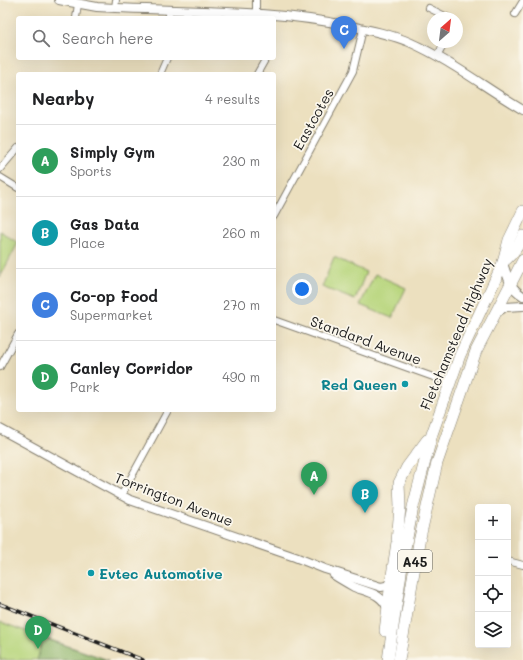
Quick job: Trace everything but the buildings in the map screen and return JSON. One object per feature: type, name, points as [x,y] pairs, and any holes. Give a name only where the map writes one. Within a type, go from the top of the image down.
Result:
[{"type":"highway","name":"Fletchamstead Highway","points":[[387,660],[409,530],[423,466],[432,434],[460,355],[503,262],[509,240],[523,210]]},
{"type":"highway","points":[[503,262],[518,246],[523,236]]},
{"type":"highway","name":"Fletchamstead Highway","points":[[399,660],[424,514],[437,463],[476,351],[523,260]]},
{"type":"highway","points":[[387,660],[385,636],[388,608],[386,584],[397,542],[400,506],[399,483],[407,467],[432,434]]},
{"type":"main road","points":[[59,0],[78,4],[116,4],[169,14],[256,13],[273,16]]},
{"type":"main road","points":[[276,16],[320,20],[363,29],[406,41],[438,55],[521,108]]},
{"type":"main road","points":[[503,262],[510,284],[515,291],[523,296]]},
{"type":"main road","points":[[494,314],[505,307],[523,306]]},
{"type":"main road","name":"Torrington Avenue","points":[[0,429],[121,496],[295,557],[325,570],[353,586],[379,596],[386,603],[388,608]]},
{"type":"main road","name":"Torrington Avenue","points":[[325,570],[386,584]]},
{"type":"street","points":[[256,0],[256,13]]},
{"type":"street","points":[[515,14],[523,1]]},
{"type":"street","points":[[76,16],[78,4]]},
{"type":"street","points":[[429,8],[437,12]]},
{"type":"street","name":"Eastcotes","points":[[276,212],[353,71],[363,29]]},
{"type":"street","points":[[438,55],[442,48]]},
{"type":"street","points":[[161,72],[166,60]]},
{"type":"street","points":[[258,72],[265,60]]},
{"type":"street","points":[[0,169],[16,150]]},
{"type":"street","points":[[0,178],[16,187]]},
{"type":"street","name":"Standard Avenue","points":[[276,321],[450,383]]},
{"type":"street","points":[[0,367],[16,338]]},
{"type":"street","points":[[121,496],[167,412]]},
{"type":"street","points":[[511,562],[523,565]]},
{"type":"green space","points":[[0,231],[16,242],[16,247],[0,277]]},
{"type":"green space","points":[[334,257],[366,272],[355,300],[322,287]]},
{"type":"green space","points":[[375,274],[406,288],[392,318],[360,305]]},
{"type":"green space","points":[[0,622],[108,660],[0,660]]},
{"type":"green space","points":[[43,638],[108,660],[37,660]]},
{"type":"railway","points":[[0,604],[143,660]]},
{"type":"place","name":"Co-op Food","points":[[344,49]]},
{"type":"place","name":"Red Queen","points":[[405,384]]},
{"type":"place","name":"Simply Gym","points":[[314,495]]},
{"type":"place","name":"Gas Data","points":[[365,513]]},
{"type":"place","name":"Evtec Automotive","points":[[91,573]]},
{"type":"place","name":"Canley Corridor","points":[[38,649]]}]
